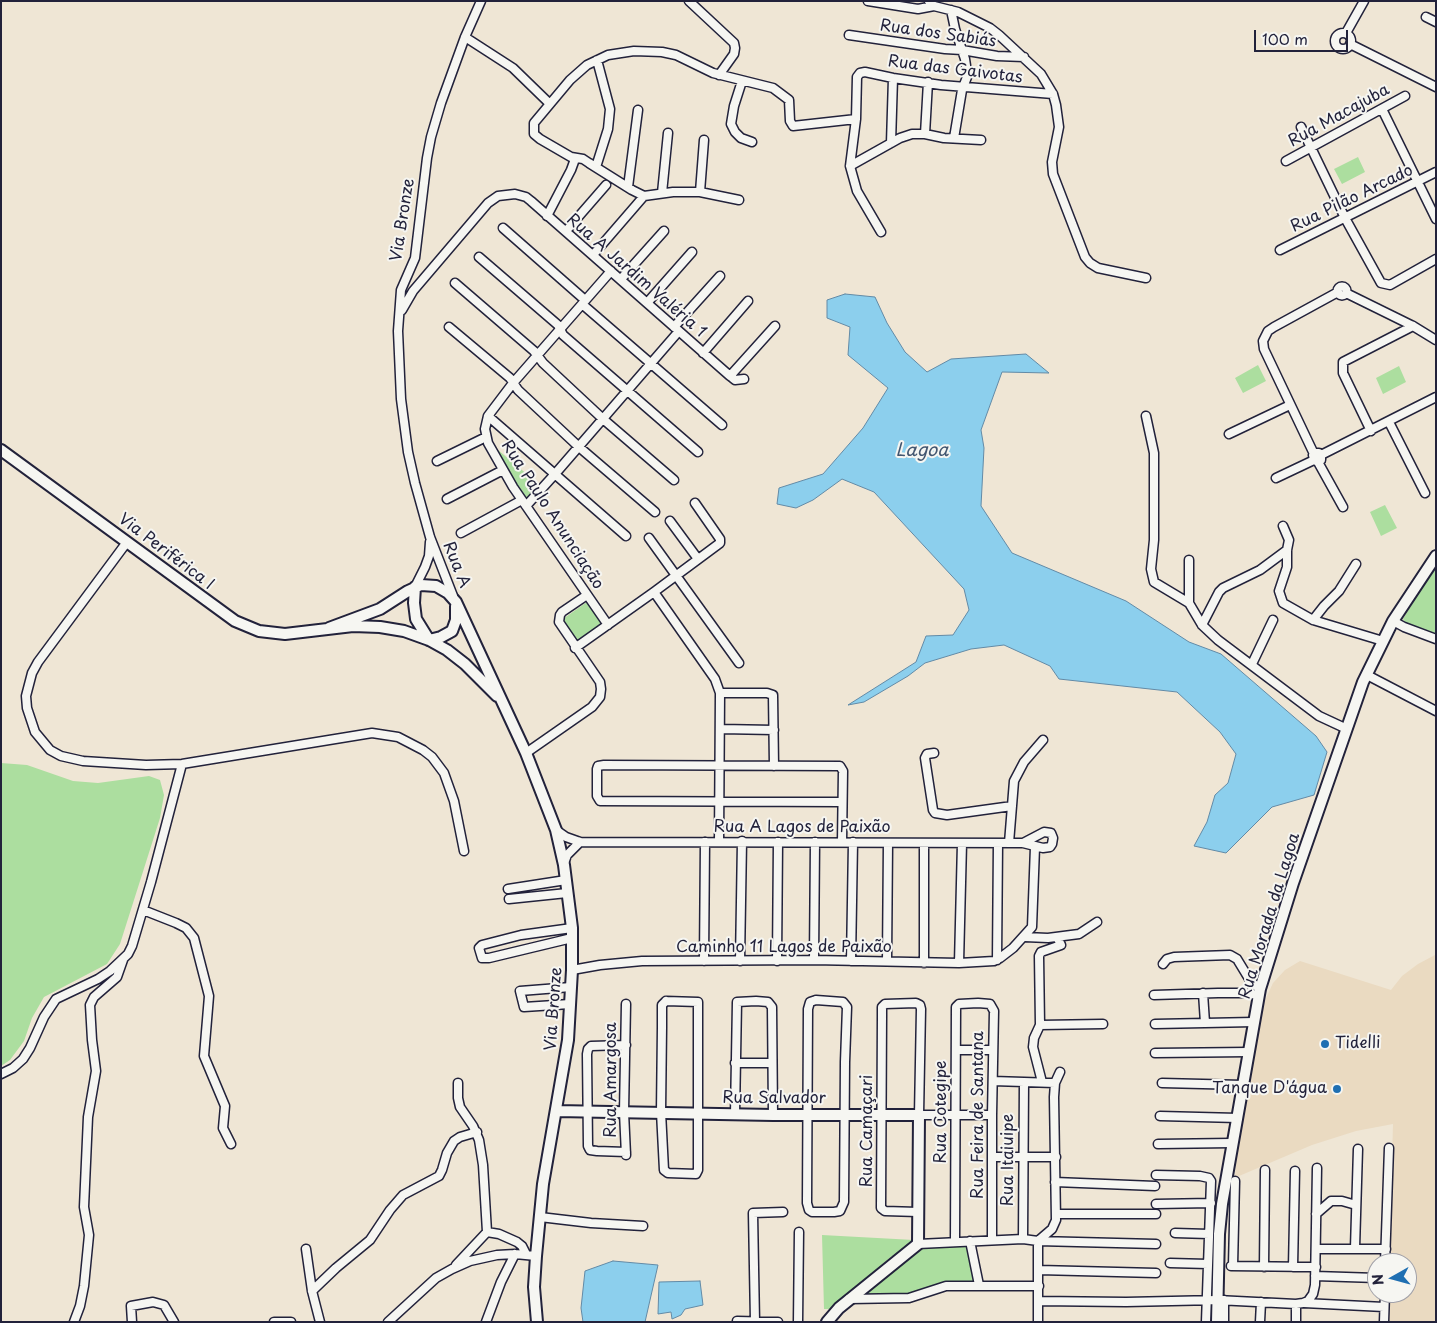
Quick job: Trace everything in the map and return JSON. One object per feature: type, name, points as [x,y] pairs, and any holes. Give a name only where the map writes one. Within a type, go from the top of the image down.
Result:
[{"type":"main road","name":"Via Periférica I","points":[[1,450],[222,613],[259,631],[285,634],[329,628]]},
{"type":"main road","name":"Rua Morada da Lagoa","points":[[1217,1322],[1216,1300],[1222,1204],[1259,992],[1273,944],[1367,675],[1393,621],[1436,556]]},
{"type":"main road","points":[[329,628],[380,609],[415,588],[426,585],[436,586],[448,593],[456,602],[456,620],[452,631],[442,637],[429,640]]},
{"type":"main road","points":[[415,588],[416,619],[429,640]]},
{"type":"main road","name":"Via Bronze","points":[[456,602],[506,707],[556,830],[568,893],[572,933],[568,1040],[548,1156],[540,1216],[531,1255],[538,1322]]},
{"type":"main road","points":[[329,628],[353,626],[393,628],[429,640],[447,650],[465,664],[506,707]]},
{"type":"main road","name":"Rua Salvador","points":[[557,1111],[773,1115],[919,1115]]},
{"type":"main road","points":[[827,1322],[834,1312],[849,1299],[918,1244],[919,1115]]},
{"type":"street","name":"Via Bronze","points":[[430,537],[414,483],[404,427],[399,374],[401,290],[415,258],[426,158],[431,136],[441,103],[481,1]]},
{"type":"street","points":[[868,1],[918,9],[932,4],[951,10],[990,28],[1041,74],[1053,94],[1059,127],[1052,162],[1053,174],[1085,257],[1098,268],[1146,278]]},
{"type":"street","points":[[1346,33],[1364,1]]},
{"type":"street","points":[[690,2],[734,43],[734,54],[719,75]]},
{"type":"street","points":[[951,10],[967,72],[954,138]]},
{"type":"street","points":[[1426,17],[1436,22]]},
{"type":"street","points":[[1339,33],[1346,33],[1351,38],[1350,44],[1345,49],[1338,48],[1334,42],[1335,38],[1339,33]]},
{"type":"street","name":"Rua dos Sabiás","points":[[849,35],[997,56],[1024,58]]},
{"type":"street","points":[[466,37],[518,72],[549,103]]},
{"type":"street","points":[[1350,44],[1436,86]]},
{"type":"street","points":[[739,200],[700,192],[644,196],[583,159],[575,159],[540,139],[534,134],[534,123],[549,103],[578,72],[598,60],[618,53],[634,51],[662,52],[676,55],[704,70],[768,86],[782,94],[789,100],[790,124],[793,126],[856,119],[850,152],[850,166],[863,204],[881,232]]},
{"type":"street","points":[[596,167],[608,129],[610,109],[598,60]]},
{"type":"street","name":"Rua das Gaivotas","points":[[856,119],[857,77],[860,73],[865,72],[893,78],[1053,94]]},
{"type":"street","points":[[890,143],[893,78]]},
{"type":"street","points":[[742,81],[730,124],[741,138],[752,142]]},
{"type":"street","points":[[925,134],[928,82]]},
{"type":"street","name":"Rua Macajuba","points":[[1286,161],[1405,96]]},
{"type":"street","points":[[1382,109],[1436,219]]},
{"type":"street","points":[[628,187],[638,110]]},
{"type":"street","points":[[1302,127],[1345,218],[1379,281],[1383,285],[1390,285],[1436,259]]},
{"type":"street","points":[[662,194],[668,133]]},
{"type":"street","points":[[850,166],[903,136],[925,134],[981,140]]},
{"type":"street","points":[[700,192],[704,140]]},
{"type":"street","points":[[547,216],[575,159]]},
{"type":"street","name":"Rua Pilão Arcado","points":[[1280,250],[1436,172]]},
{"type":"street","points":[[566,231],[606,185]]},
{"type":"street","name":"Rua A Jardim Valéria 1","points":[[399,316],[413,291],[488,203],[498,196],[509,193],[526,197],[730,376],[739,381],[744,379]]},
{"type":"street","points":[[593,255],[644,196]]},
{"type":"street","points":[[503,228],[583,302],[722,425]]},
{"type":"street","points":[[621,279],[664,231]]},
{"type":"street","points":[[648,303],[692,252]]},
{"type":"street","points":[[479,257],[560,329],[563,335],[698,452]]},
{"type":"street","points":[[611,271],[513,383],[488,416],[626,536]]},
{"type":"street","points":[[461,532],[524,503],[556,474],[720,276]]},
{"type":"street","points":[[455,283],[538,355],[543,363],[603,419],[674,480]]},
{"type":"street","points":[[1343,507],[1290,405],[1264,349],[1263,341],[1265,336],[1274,327],[1342,292],[1413,326],[1436,340]]},
{"type":"street","points":[[703,352],[748,301]]},
{"type":"street","points":[[730,376],[775,326]]},
{"type":"street","points":[[1371,430],[1343,373],[1343,362],[1413,326]]},
{"type":"street","points":[[449,327],[510,378],[518,390],[579,447],[654,512]]},
{"type":"street","points":[[1276,478],[1436,397]]},
{"type":"street","points":[[1229,434],[1290,405]]},
{"type":"street","name":"Rua Paulo Anunciação","points":[[488,416],[485,429],[486,437],[503,470],[608,625]]},
{"type":"street","points":[[1146,416],[1154,453],[1154,534],[1151,558],[1151,576],[1154,582],[1190,604],[1202,625],[1218,640],[1319,716],[1347,729]]},
{"type":"street","points":[[1389,422],[1425,493]]},
{"type":"street","points":[[436,461],[486,437]]},
{"type":"street","points":[[448,499],[503,470]]},
{"type":"street","points":[[575,648],[719,544],[720,539],[695,503]]},
{"type":"street","points":[[670,521],[698,559]]},
{"type":"street","points":[[1283,526],[1290,540],[1286,550],[1287,567],[1279,591],[1283,604],[1313,620],[1383,642]]},
{"type":"street","points":[[415,588],[429,556],[430,537]]},
{"type":"street","name":"Rua A","points":[[430,537],[456,602]]},
{"type":"street","points":[[649,538],[739,663]]},
{"type":"street","points":[[127,542],[38,662],[28,685],[26,696],[27,708],[35,732],[50,750],[72,760],[146,765],[182,764],[372,733],[398,737],[432,757],[444,773],[454,801],[464,851]]},
{"type":"street","points":[[1202,625],[1219,592],[1223,588],[1260,570],[1286,550]]},
{"type":"street","points":[[1189,560],[1190,604]]},
{"type":"street","points":[[1313,620],[1339,591],[1356,564]]},
{"type":"street","points":[[654,592],[715,679],[720,693],[719,842]]},
{"type":"street","points":[[526,753],[592,707],[600,697],[600,682],[560,626],[559,619],[562,612],[587,595]]},
{"type":"street","points":[[1252,664],[1273,620]]},
{"type":"street","points":[[1393,621],[1436,639]]},
{"type":"street","points":[[1367,675],[1436,711]]},
{"type":"street","points":[[720,693],[772,694],[774,697],[774,766]]},
{"type":"street","points":[[721,729],[774,730]]},
{"type":"street","points":[[1009,843],[1014,781],[1017,773],[1043,740]]},
{"type":"street","points":[[934,753],[927,754],[925,758],[935,813],[947,814],[1012,806]]},
{"type":"street","points":[[74,1322],[84,1286],[90,1235],[84,1207],[88,1117],[96,1071],[90,1005],[94,997],[117,977],[123,960],[132,946],[182,764]]},
{"type":"street","points":[[842,802],[604,801],[598,799],[597,769],[598,766],[840,766],[842,768],[842,802],[842,842]]},
{"type":"street","name":"Rua A Lagos de Paixão","points":[[556,830],[566,837],[580,842],[1009,843],[1023,842],[1044,832],[1051,833],[1053,840],[1050,847],[1043,848],[1023,842]]},
{"type":"street","points":[[740,961],[742,841]]},
{"type":"street","points":[[564,865],[567,855],[580,842]]},
{"type":"street","points":[[704,961],[705,842]]},
{"type":"street","points":[[777,961],[778,842]]},
{"type":"street","points":[[814,842],[814,960]]},
{"type":"street","points":[[851,961],[853,842]]},
{"type":"street","points":[[887,961],[888,843]]},
{"type":"street","points":[[924,843],[924,963]]},
{"type":"street","points":[[997,960],[998,843]]},
{"type":"street","points":[[960,963],[962,844]]},
{"type":"street","points":[[997,960],[1031,931],[1034,921],[1035,847]]},
{"type":"street","points":[[508,889],[566,880]]},
{"type":"street","points":[[509,899],[568,893]]},
{"type":"street","points":[[143,910],[186,928],[194,938],[209,996],[204,1056],[225,1106],[223,1128],[230,1144]]},
{"type":"street","points":[[1025,937],[1057,937],[1081,934],[1097,922]]},
{"type":"street","points":[[572,933],[494,957],[482,958],[479,947],[528,934],[572,933]]},
{"type":"street","points":[[1042,1082],[1033,1047],[1034,1038],[1040,1025],[1040,954],[1060,946],[1057,937]]},
{"type":"street","points":[[1163,964],[1170,958],[1179,956],[1230,955],[1238,960],[1259,992]]},
{"type":"street","points":[[1,1074],[13,1068],[23,1059],[44,1017],[56,999],[98,979],[123,960]]},
{"type":"street","name":"Caminho 11 Lagos de Paixão","points":[[572,970],[642,962],[814,960],[960,963],[997,960]]},
{"type":"street","points":[[570,1004],[526,1007],[522,1006],[520,992],[522,990],[571,987]]},
{"type":"street","points":[[1154,995],[1259,992]]},
{"type":"street","points":[[1203,993],[1205,1023]]},
{"type":"street","points":[[816,1000],[836,1000],[846,1005],[844,1114],[844,1202],[842,1210],[816,1212],[809,1210],[807,1203],[808,1009],[810,1002],[816,1000]]},
{"type":"street","points":[[666,1001],[698,1002],[699,1113],[698,1170],[696,1174],[664,1171],[661,1112],[662,1005],[666,1001]]},
{"type":"street","points":[[735,1114],[736,1002],[768,1002],[772,1007],[773,1115]]},
{"type":"street","name":"Rua Camaçari","points":[[918,1212],[885,1211],[881,1208],[882,1008],[885,1004],[914,1002],[920,1005],[919,1115]]},
{"type":"street","name":"Rua Cotegipe","points":[[955,1241],[957,1006],[958,1004],[978,1003]]},
{"type":"street","name":"Rua Feira de Santana","points":[[978,1003],[990,1004],[993,1008],[992,1240]]},
{"type":"street","name":"Rua Amargosa","points":[[588,1112],[587,1139],[590,1150],[626,1153],[624,1112],[626,1004]]},
{"type":"street","points":[[1155,1024],[1254,1022]]},
{"type":"street","points":[[1040,1025],[1103,1024]]},
{"type":"street","points":[[588,1112],[588,1049],[595,1046],[626,1044]]},
{"type":"street","points":[[956,1050],[993,1050]]},
{"type":"street","points":[[1155,1053],[1249,1052]]},
{"type":"street","points":[[735,1063],[772,1063]]},
{"type":"street","points":[[1038,1241],[1052,1229],[1056,1214],[1054,1097],[1060,1072]]},
{"type":"street","points":[[993,1081],[1056,1083]]},
{"type":"street","name":"Rua Itaiuipe","points":[[1023,1239],[1024,1082]]},
{"type":"street","points":[[452,1269],[488,1232],[483,1164],[476,1132],[460,1107],[458,1083]]},
{"type":"street","points":[[1162,1083],[1243,1085]]},
{"type":"street","name":"Rua Salvador","points":[[919,1115],[992,1115]]},
{"type":"street","points":[[1160,1116],[1238,1118]]},
{"type":"street","points":[[312,1291],[370,1240],[390,1210],[403,1195],[439,1176],[447,1153],[454,1141],[476,1132]]},
{"type":"street","points":[[1158,1144],[1232,1143]]},
{"type":"street","points":[[1386,1253],[1389,1148]]},
{"type":"street","points":[[1355,1248],[1358,1149]]},
{"type":"street","points":[[992,1157],[1056,1156]]},
{"type":"street","points":[[1300,1304],[1308,1301],[1313,1294],[1316,1267],[1317,1168]]},
{"type":"street","points":[[1264,1267],[1265,1170]]},
{"type":"street","points":[[1293,1267],[1295,1171]]},
{"type":"street","name":"Rua Morada da Lagoa","points":[[1156,1175],[1200,1176],[1211,1180],[1208,1264],[1216,1300],[1206,1322]]},
{"type":"street","points":[[1234,1181],[1232,1266],[1316,1267]]},
{"type":"street","points":[[1056,1182],[1155,1186]]},
{"type":"street","points":[[1316,1214],[1332,1201],[1342,1201],[1356,1205]]},
{"type":"street","points":[[1156,1204],[1211,1203]]},
{"type":"street","points":[[755,1321],[753,1213],[783,1212]]},
{"type":"street","points":[[1056,1214],[1156,1214]]},
{"type":"street","points":[[540,1216],[591,1223],[642,1226]]},
{"type":"street","points":[[488,1232],[499,1234],[517,1242],[531,1255]]},
{"type":"street","points":[[798,1322],[799,1232]]},
{"type":"street","points":[[1175,1233],[1209,1234]]},
{"type":"street","points":[[918,1244],[1023,1239],[1156,1244]]},
{"type":"street","points":[[970,1241],[979,1285]]},
{"type":"street","points":[[1038,1241],[1038,1322]]},
{"type":"street","points":[[306,1249],[312,1291],[320,1322]]},
{"type":"street","points":[[1316,1249],[1386,1249]]},
{"type":"street","points":[[486,1322],[501,1282],[515,1254]]},
{"type":"street","points":[[388,1322],[436,1278],[452,1269],[479,1258],[497,1255],[531,1255]]},
{"type":"street","points":[[1170,1263],[1208,1264]]},
{"type":"street","points":[[1039,1270],[1156,1273]]},
{"type":"street","points":[[1315,1276],[1367,1278]]},
{"type":"street","points":[[849,1299],[906,1298],[946,1286],[1039,1286]]},
{"type":"street","points":[[1039,1300],[1126,1302],[1216,1300],[1384,1307]]},
{"type":"street","points":[[1216,1300],[1224,1322]]},
{"type":"street","points":[[132,1322],[131,1306],[153,1302],[164,1305],[174,1322]]},
{"type":"street","points":[[1260,1322],[1261,1302]]},
{"type":"street","points":[[1384,1303],[1384,1322]]},
{"type":"street","points":[[1296,1322],[1300,1304]]},
{"type":"street","points":[[738,1321],[778,1322]]},
{"type":"street","points":[[274,1322],[291,1322]]},
{"type":"shaded area","points":[[1436,951],[1436,1322],[1387,1322],[1388,1303],[1417,1303],[1417,1253],[1389,1253],[1393,1124],[1356,1131],[1312,1145],[1232,1179],[1235,1176],[1238,1139],[1262,1007],[1273,983],[1285,970],[1300,961],[1391,990],[1402,976],[1418,964],[1435,955]]},
{"type":"green space","points":[[1358,157],[1365,172],[1342,184],[1334,169]]},
{"type":"green space","points":[[1258,365],[1266,381],[1243,393],[1235,378]]},
{"type":"green space","points":[[1399,366],[1406,382],[1383,394],[1376,378]]},
{"type":"green space","points":[[498,450],[541,486],[527,501],[505,468]]},
{"type":"green space","points":[[1385,505],[1397,528],[1381,536],[1370,512]]},
{"type":"green space","points":[[1436,563],[1436,635],[1407,626],[1403,619]]},
{"type":"green space","points":[[587,602],[602,624],[575,642],[560,621]]},
{"type":"green space","points":[[1,763],[27,765],[73,781],[98,783],[149,776],[160,780],[164,795],[160,818],[120,944],[107,964],[44,997],[32,1018],[24,1041],[10,1060],[1,1066]]},
{"type":"green space","points":[[822,1235],[914,1240],[897,1257],[892,1256],[866,1278],[865,1283],[832,1309],[824,1309]]},
{"type":"green space","points":[[968,1244],[975,1281],[946,1284],[907,1296],[863,1296],[917,1251],[926,1247]]},
{"type":"water","name":"Lagoa","points":[[845,294],[875,297],[887,323],[905,352],[927,372],[951,359],[1026,354],[1049,373],[1002,372],[981,430],[984,448],[981,506],[1012,553],[1126,601],[1189,642],[1221,654],[1316,736],[1327,752],[1314,795],[1272,807],[1226,853],[1194,846],[1207,822],[1215,795],[1228,783],[1236,754],[1220,732],[1177,692],[1059,679],[1050,666],[1004,645],[971,649],[925,663],[908,676],[864,702],[848,705],[916,662],[926,636],[953,635],[969,610],[964,589],[874,492],[842,479],[813,500],[796,508],[777,504],[779,488],[823,474],[863,428],[888,388],[848,355],[850,327],[827,318],[827,300]]},
{"type":"water","points":[[613,1261],[658,1265],[645,1322],[583,1322],[581,1308],[585,1271]]},
{"type":"water","points":[[700,1281],[703,1305],[685,1309],[681,1315],[672,1319],[671,1312],[658,1314],[659,1282]]},
{"type":"place","name":"Tidelli","points":[[1325,1044]]},
{"type":"place","name":"Tanque D'água","points":[[1337,1089]]}]
